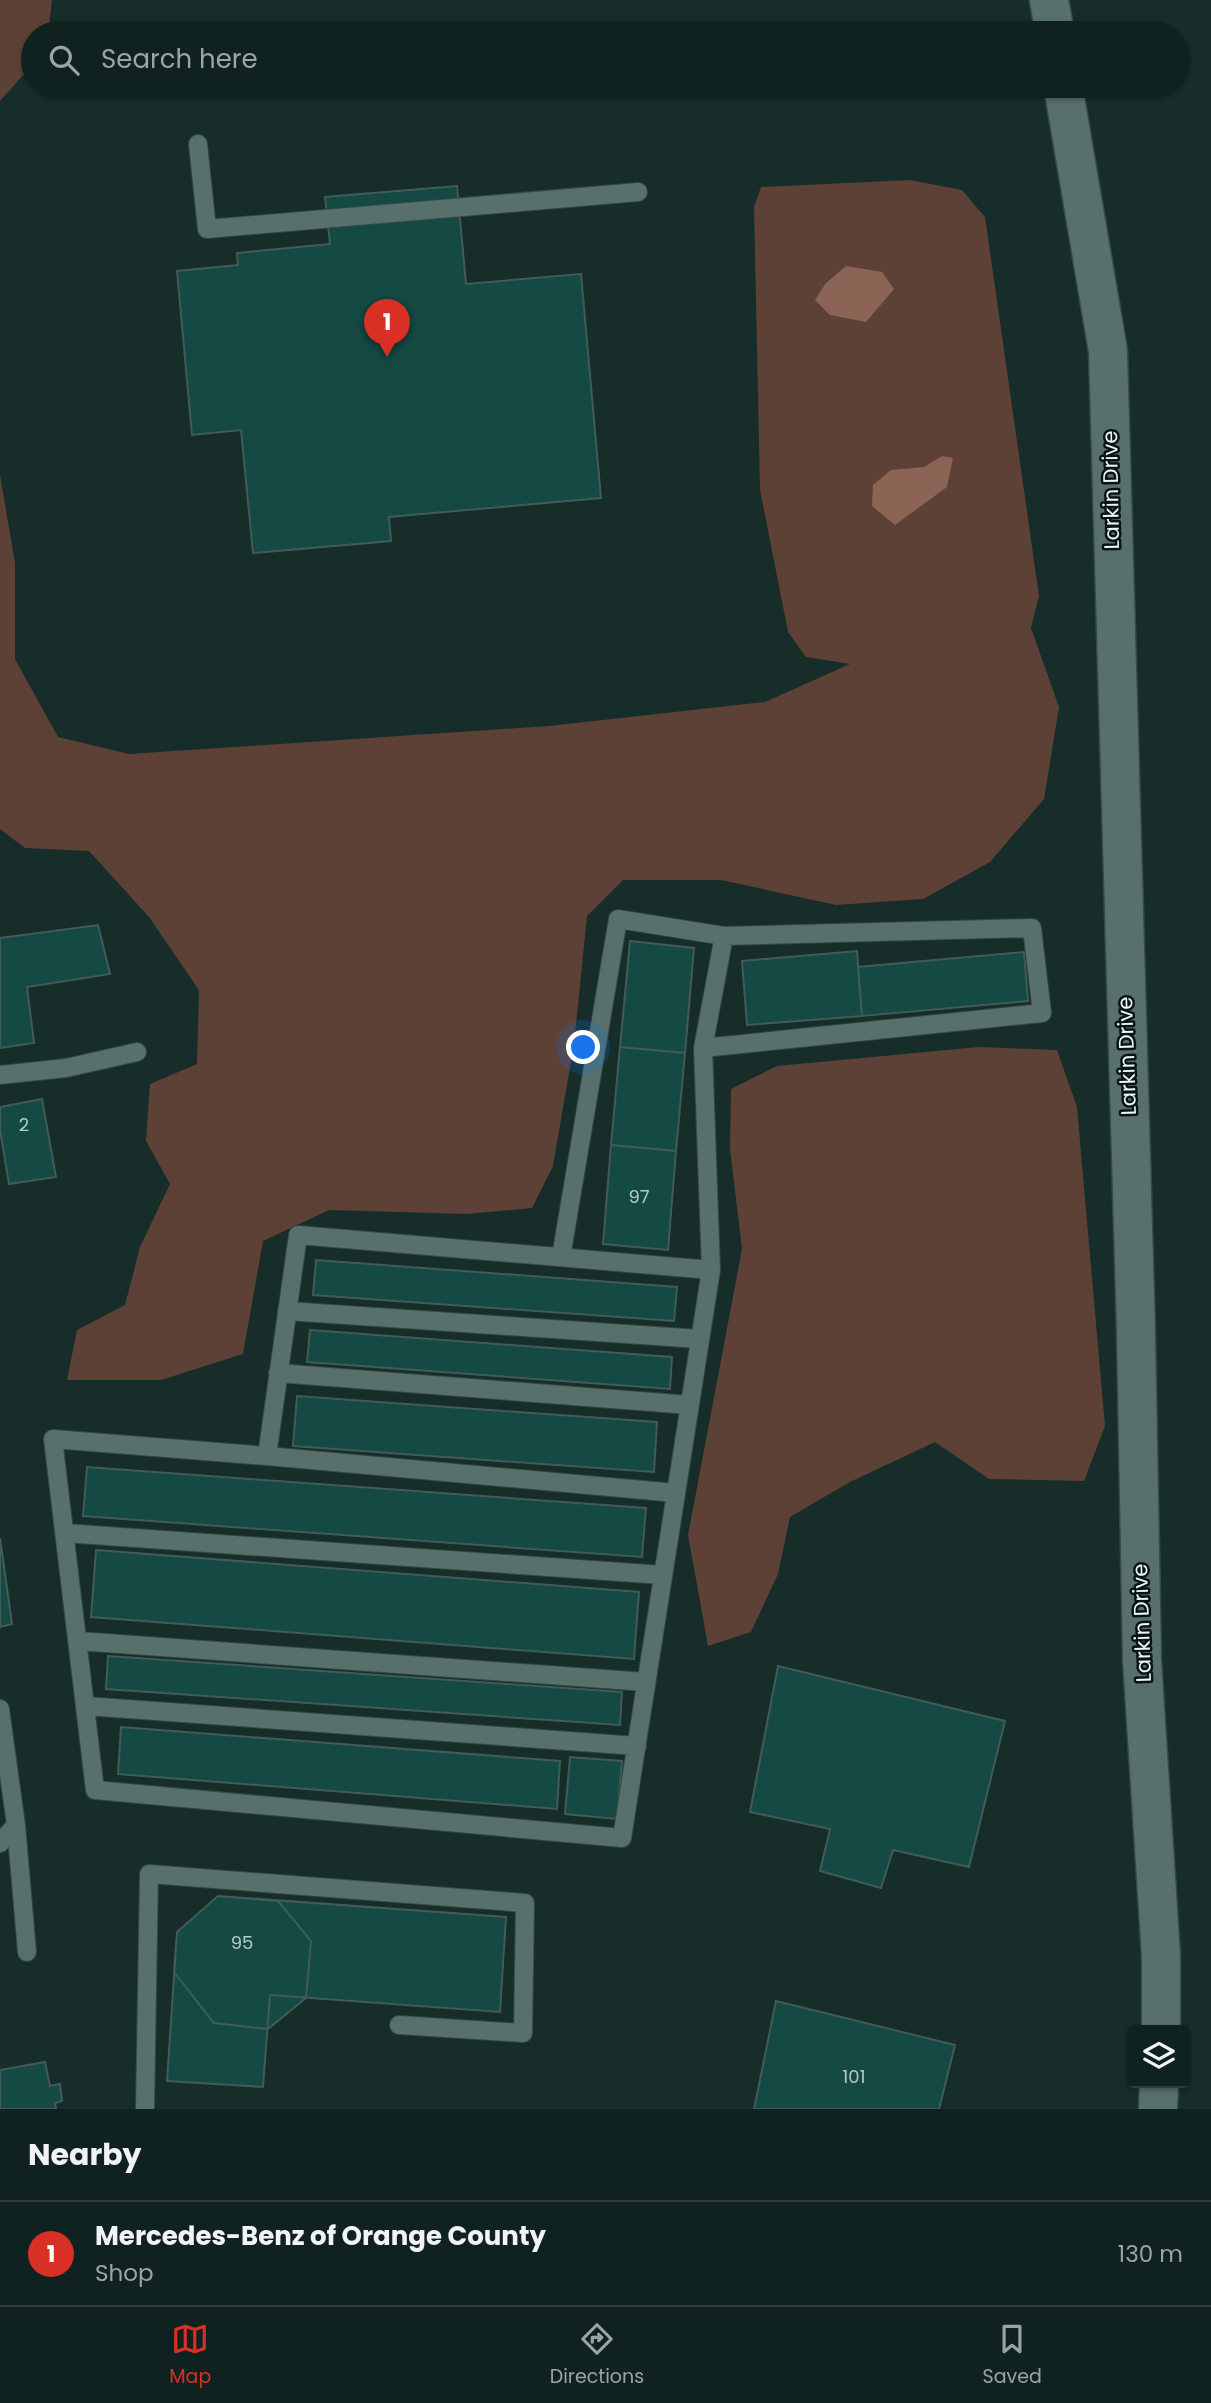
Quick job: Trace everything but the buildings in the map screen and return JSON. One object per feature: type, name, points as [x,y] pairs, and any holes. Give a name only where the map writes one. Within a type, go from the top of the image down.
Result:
[{"type":"street","points":[[1049,0],[1053,21]]},
{"type":"street","name":"Larkin Drive","points":[[1065,98],[1108,351],[1136,1318],[1142,1660],[1161,1956],[1161,2025]]},
{"type":"street","points":[[1158,2109],[1159,2088]]},
{"type":"lane","points":[[198,144],[207,229],[638,192]]},
{"type":"lane","points":[[561,1258],[618,919],[724,936],[1032,928],[1042,1013],[703,1048]]},
{"type":"lane","points":[[676,1493],[267,1455],[53,1439],[96,1790],[622,1838],[711,1270],[703,1048],[724,936]]},
{"type":"lane","points":[[0,1075],[66,1068],[137,1052]]},
{"type":"lane","points":[[267,1455],[298,1235],[711,1270]]},
{"type":"lane","points":[[287,1311],[700,1339]]},
{"type":"lane","points":[[278,1373],[690,1405]]},
{"type":"lane","points":[[65,1534],[663,1575]]},
{"type":"lane","points":[[78,1641],[646,1682]]},
{"type":"lane","points":[[86,1706],[637,1746]]},
{"type":"lane","points":[[0,1709],[16,1825],[27,1952]]},
{"type":"lane","points":[[0,1843],[16,1825]]},
{"type":"lane","points":[[145,2109],[149,1874],[525,1903],[523,2033],[399,2025]]},
{"type":"shaded area","points":[[0,0],[52,0],[49,21],[21,21],[21,77],[0,101]]},
{"type":"shaded area","points":[[910,180],[962,190],[985,217],[1039,596],[1031,628],[1059,707],[1044,799],[990,862],[923,899],[836,905],[721,880],[623,880],[587,916],[574,1044],[553,1166],[532,1208],[467,1214],[329,1210],[263,1241],[243,1354],[161,1380],[67,1380],[77,1330],[125,1305],[140,1247],[170,1184],[146,1141],[150,1084],[197,1064],[199,990],[149,917],[89,851],[25,848],[0,829],[0,475],[15,563],[15,659],[58,737],[129,754],[549,726],[765,702],[850,664],[806,657],[788,632],[760,490],[754,207],[761,187]]},
{"type":"shaded area","points":[[846,266],[882,272],[894,289],[866,322],[830,315],[815,300],[826,283]]},
{"type":"shaded area","points":[[942,456],[953,458],[947,487],[895,525],[872,506],[873,485],[891,470],[924,467]]},
{"type":"shaded area","points":[[979,1047],[1057,1050],[1077,1107],[1105,1426],[1084,1481],[989,1479],[935,1442],[850,1482],[790,1517],[778,1574],[751,1632],[708,1646],[688,1535],[742,1249],[730,1149],[731,1089],[777,1066]]},
{"type":"place","name":"Mercedes-Benz of Orange County","points":[[387,357]]}]
